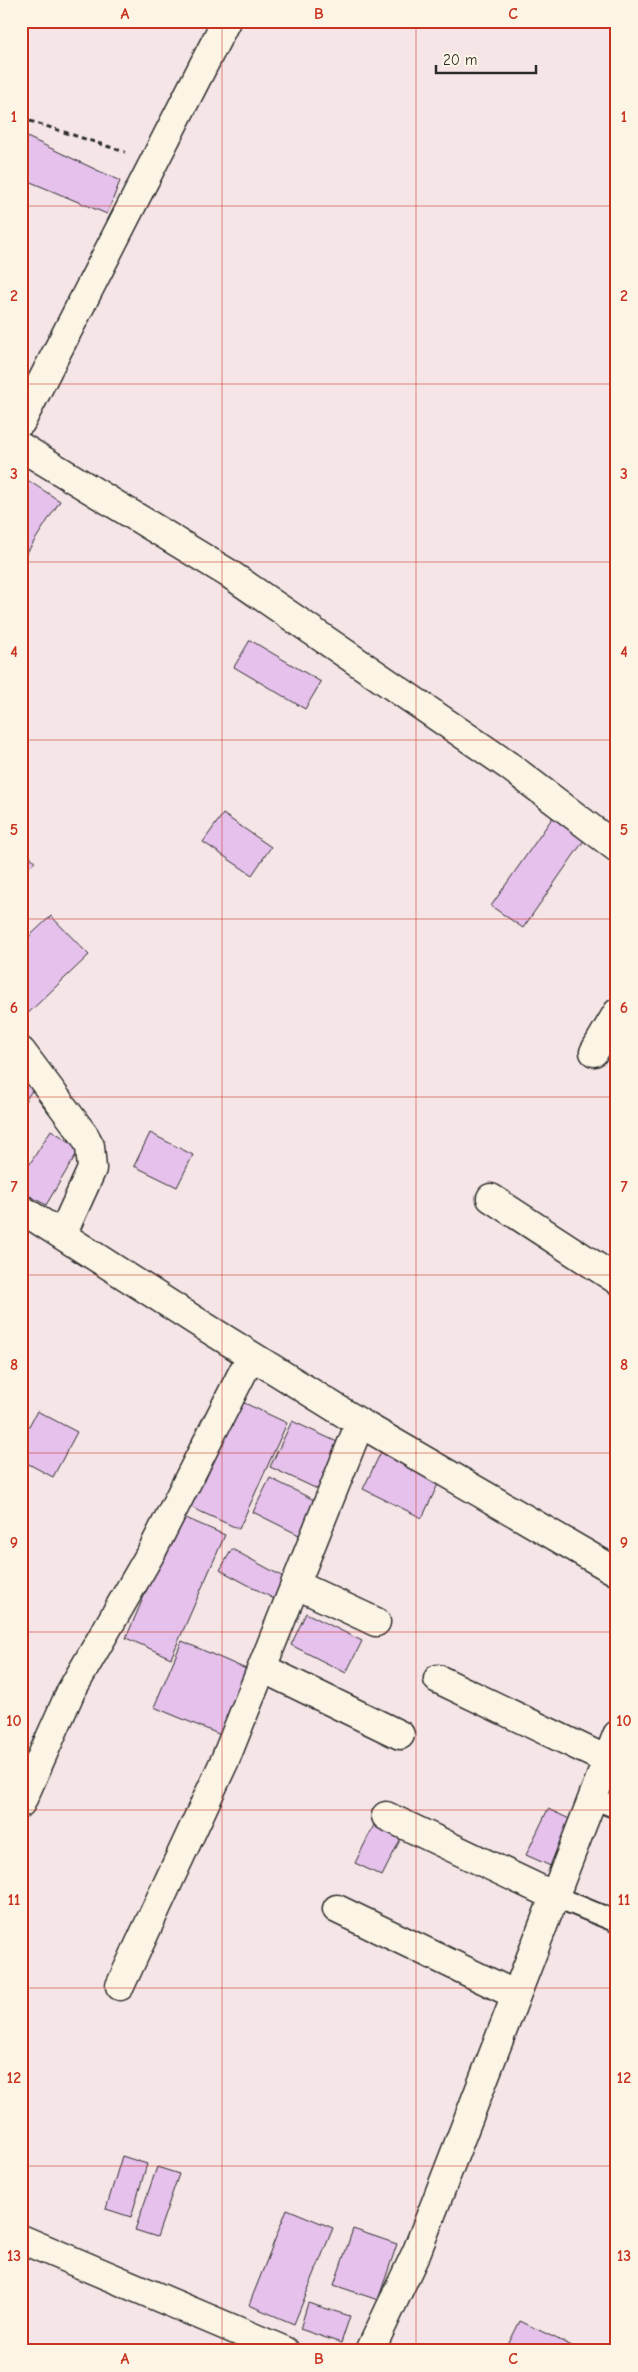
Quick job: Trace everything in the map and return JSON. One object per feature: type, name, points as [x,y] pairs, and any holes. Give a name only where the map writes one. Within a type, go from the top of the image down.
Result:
[{"type":"street","points":[[21,422],[226,21]]},
{"type":"street","points":[[21,447],[228,573],[510,766],[617,848]]},
{"type":"street","points":[[594,1052],[617,1013]]},
{"type":"street","points":[[21,1051],[84,1135],[90,1146],[92,1169],[62,1235]]},
{"type":"street","points":[[491,1198],[617,1280]]},
{"type":"street","points":[[21,1209],[251,1356],[360,1423],[617,1572]]},
{"type":"street","points":[[21,1803],[71,1691],[152,1551],[251,1356]]},
{"type":"street","points":[[120,1986],[225,1760],[360,1423]]},
{"type":"street","points":[[296,1584],[376,1622]]},
{"type":"street","points":[[262,1668],[400,1735]]},
{"type":"street","points":[[438,1678],[607,1760]]},
{"type":"street","points":[[370,2351],[417,2251],[554,1896],[605,1803],[607,1760],[617,1735]]},
{"type":"street","points":[[386,1816],[554,1896]]},
{"type":"street","points":[[337,1909],[516,1995]]},
{"type":"street","points":[[21,2239],[285,2351]]},
{"type":"lane","points":[[554,1896],[617,1922]]},
{"type":"path","points":[[21,118],[154,162]]},
{"type":"building","points":[[27,137],[120,181],[107,214],[21,178],[21,148]]},
{"type":"building","points":[[21,476],[60,501],[21,562]]},
{"type":"building","points":[[250,640],[321,682],[305,709],[234,667]]},
{"type":"building","points":[[223,814],[271,847],[252,875],[203,842]]},
{"type":"building","points":[[555,814],[587,836],[523,928],[491,906]]},
{"type":"building","points":[[21,845],[35,862],[21,873]]},
{"type":"building","points":[[51,916],[89,955],[21,1020],[21,944]]},
{"type":"building","points":[[21,1073],[37,1083],[21,1107]]},
{"type":"building","points":[[51,1130],[80,1148],[46,1205],[21,1191],[21,1178]]},
{"type":"building","points":[[150,1133],[193,1155],[177,1187],[134,1166]]},
{"type":"building","points":[[236,1399],[287,1423],[239,1529],[188,1506],[199,1481],[204,1483],[232,1420]]},
{"type":"building","points":[[37,1411],[77,1432],[53,1477],[21,1460],[21,1441]]},
{"type":"building","points":[[292,1421],[348,1447],[326,1493],[270,1467]]},
{"type":"building","points":[[381,1452],[440,1480],[422,1518],[363,1489]]},
{"type":"building","points":[[270,1478],[318,1502],[301,1536],[253,1512]]},
{"type":"building","points":[[179,1515],[225,1535],[171,1658],[126,1638]]},
{"type":"building","points":[[232,1549],[289,1580],[278,1601],[220,1570]]},
{"type":"building","points":[[306,1613],[362,1641],[346,1673],[291,1645]]},
{"type":"building","points":[[182,1641],[255,1673],[228,1738],[154,1707]]},
{"type":"building","points":[[548,1809],[576,1822],[555,1868],[526,1855]]},
{"type":"building","points":[[375,1823],[402,1836],[382,1876],[355,1863]]},
{"type":"building","points":[[122,2156],[147,2164],[131,2217],[106,2209]]},
{"type":"building","points":[[157,2167],[179,2174],[157,2237],[135,2230]]},
{"type":"building","points":[[287,2209],[333,2228],[294,2324],[249,2305]]},
{"type":"building","points":[[353,2229],[397,2244],[378,2300],[334,2285]]},
{"type":"building","points":[[308,2303],[350,2316],[341,2343],[300,2329]]},
{"type":"building","points":[[520,2321],[572,2346],[569,2351],[505,2351]]}]
